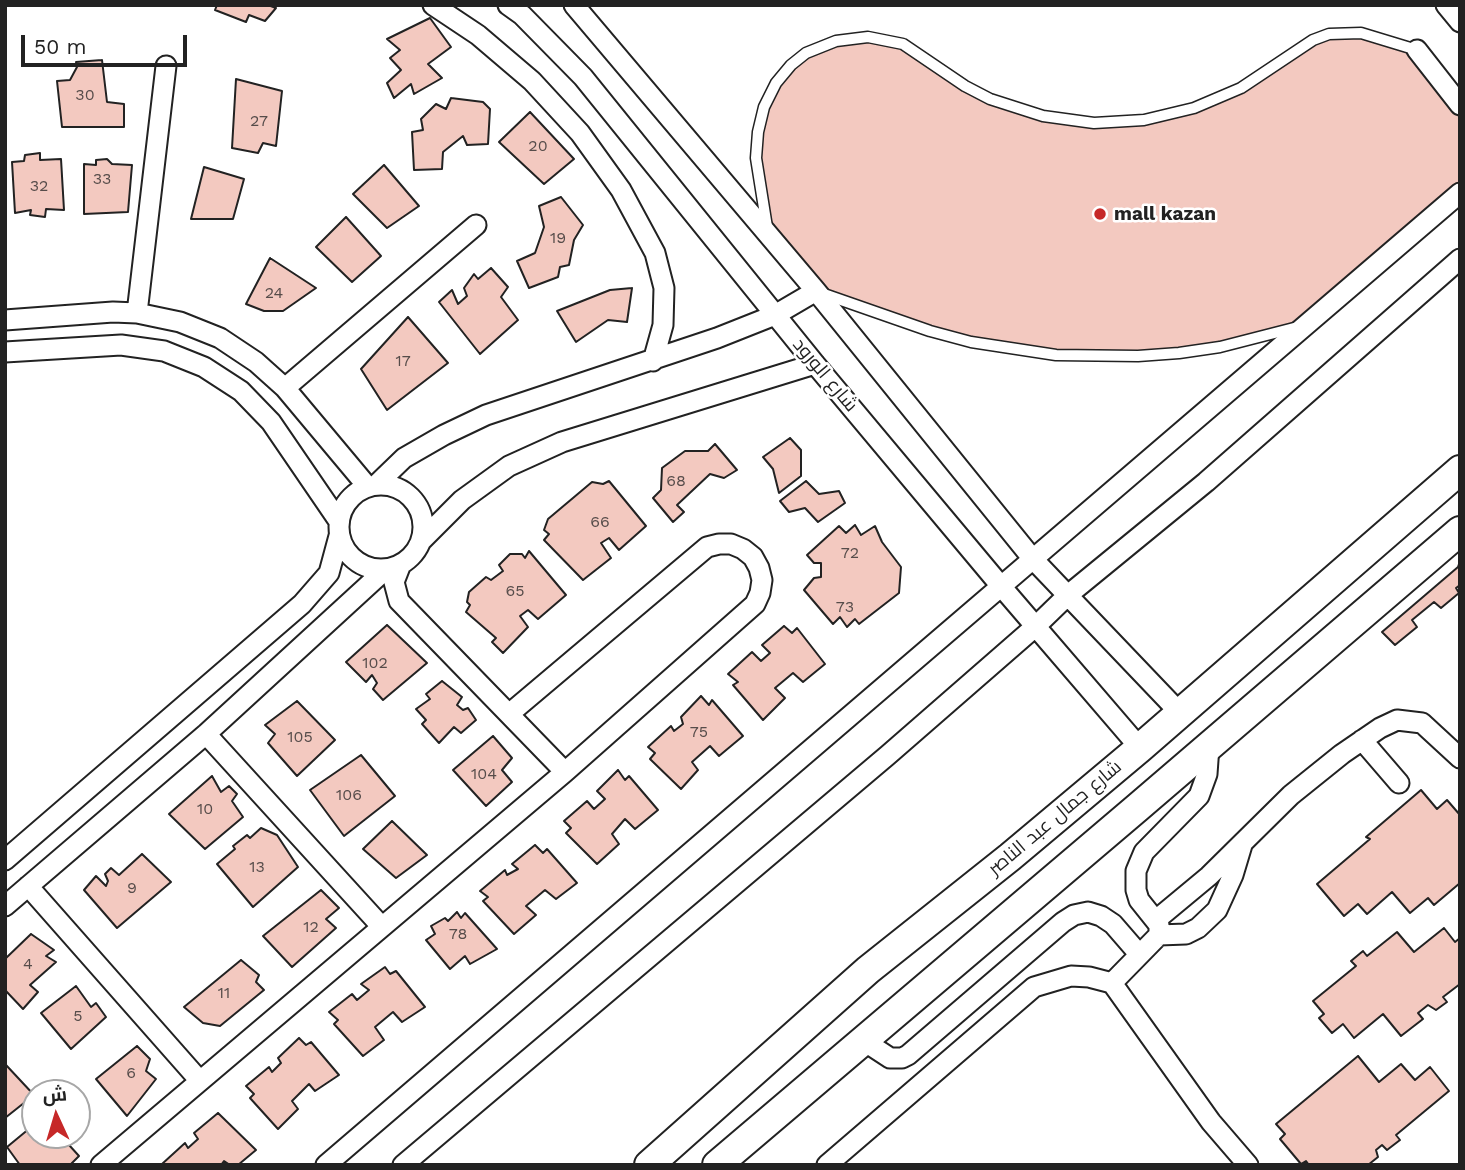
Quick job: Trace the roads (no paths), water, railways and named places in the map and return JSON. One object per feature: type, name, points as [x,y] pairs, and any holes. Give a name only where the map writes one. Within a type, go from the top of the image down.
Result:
[{"type":"main road","name":"شارع جمال عبد الناصر","points":[[649,1165],[868,970],[1010,857],[1140,748],[1460,470]]},
{"type":"main road","points":[[717,1165],[1460,531]]},
{"type":"street","points":[[433,5],[478,34],[532,81],[580,133],[621,190],[655,253],[664,288],[663,326],[653,361]]},
{"type":"street","name":"شارع الورود","points":[[508,5],[522,15],[583,77],[775,315],[1140,748]]},
{"type":"street","points":[[574,5],[817,291],[1032,558],[1180,713]]},
{"type":"street","points":[[1447,5],[1460,22]]},
{"type":"street","points":[[1417,50],[1460,105]]},
{"type":"street","points":[[137,313],[166,66]]},
{"type":"street","points":[[326,1165],[1460,192]]},
{"type":"street","points":[[285,388],[476,225]]},
{"type":"street","points":[[403,1165],[888,755],[1068,596],[1206,482],[1460,259]]},
{"type":"street","points":[[5,860],[302,604],[328,573],[343,506],[354,494],[371,486],[404,458],[486,415],[653,361],[775,315],[817,291]]},
{"type":"street","points":[[5,320],[113,312],[137,313],[180,322],[220,338],[256,362],[285,388],[371,486],[398,488],[411,497],[422,518],[421,541]]},
{"type":"street","points":[[37,317],[39,350]]},
{"type":"street","points":[[5,352],[121,345],[164,351],[204,367],[241,391],[271,422],[339,528],[345,550],[356,561],[370,568],[393,567]]},
{"type":"street","points":[[5,906],[206,734],[393,567],[413,554],[421,541],[462,500],[499,473],[562,442],[816,364]]},
{"type":"street","points":[[101,1165],[565,772],[755,604],[762,580],[759,568],[743,549],[731,544],[707,547],[509,714]]},
{"type":"street","points":[[393,567],[399,601],[565,772]]},
{"type":"street","points":[[1112,983],[1139,954],[1158,927],[1291,795],[1362,740],[1397,720],[1422,723],[1460,758]]},
{"type":"street","points":[[206,734],[382,927]]},
{"type":"street","points":[[1362,740],[1399,783]]},
{"type":"street","points":[[1209,746],[1207,774],[1199,796],[1144,852],[1136,871],[1139,900],[1158,927],[1186,934],[1198,928],[1217,910],[1233,875],[1242,844]]},
{"type":"street","points":[[28,886],[200,1082]]},
{"type":"street","points":[[864,1041],[890,1058],[908,1055],[1074,915],[1088,912],[1101,916],[1113,924],[1139,954]]},
{"type":"street","points":[[827,1165],[1034,987],[1071,976],[1112,983],[1211,1122],[1248,1165]]},
{"type":"lane","points":[[769,235],[756,158],[764,107],[776,83],[791,65],[806,53],[836,41],[868,37],[903,44],[965,86],[990,99],[1043,117],[1094,123],[1144,120],[1194,108],[1241,88],[1313,40],[1329,34],[1361,33],[1417,50]]},
{"type":"lane","points":[[817,291],[971,342],[1055,355],[1097,357],[1179,353],[1220,347],[1305,325]]},
{"type":"place","name":"mall kazan","points":[[1100,214]]}]
